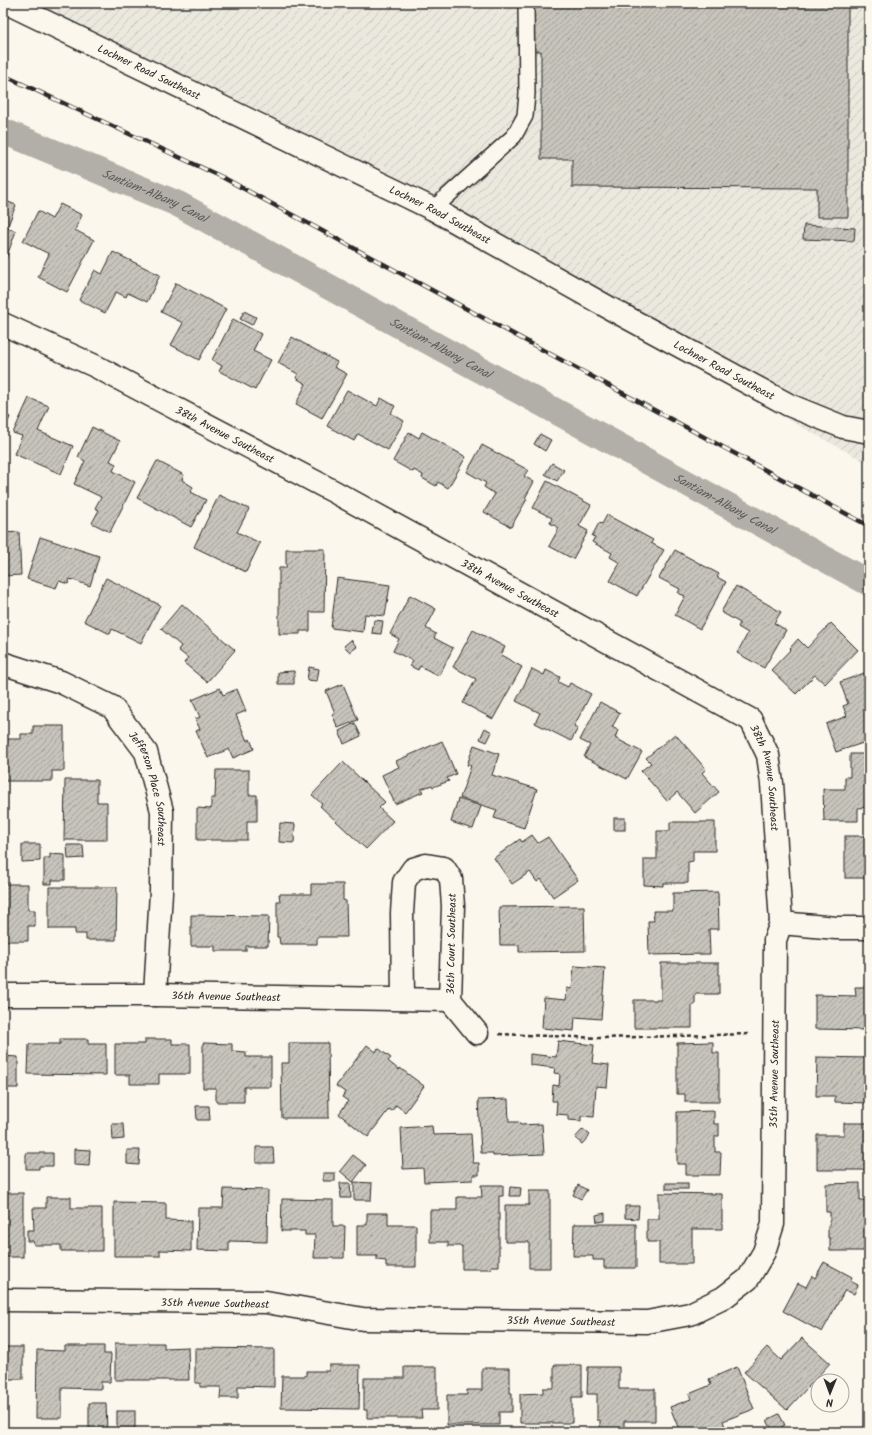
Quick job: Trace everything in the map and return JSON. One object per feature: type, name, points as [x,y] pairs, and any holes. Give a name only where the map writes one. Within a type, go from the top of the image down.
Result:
[{"type":"street","name":"Lochner Road Southeast","points":[[7,3],[433,209],[613,310],[789,405],[843,427],[869,432]]},
{"type":"street","name":"38th Avenue Southeast","points":[[3,324],[95,366],[331,490],[751,720],[768,755],[772,783],[780,923]]},
{"type":"street","name":"Jefferson Place Southeast","points":[[5,664],[61,682],[112,707],[146,752],[162,811],[161,892],[155,994]]},
{"type":"street","name":"36th Court Southeast","points":[[403,998],[402,913],[404,882],[413,869],[426,865],[444,868],[451,879],[452,906],[450,1000],[477,1033]]},
{"type":"street","points":[[780,923],[836,928],[869,928]]},
{"type":"street","name":"35th Avenue Southeast","points":[[3,1300],[266,1302],[363,1319],[647,1322],[690,1314],[723,1298],[748,1279],[764,1252],[773,1224],[775,940],[780,923]]},
{"type":"street","name":"36th Avenue Southeast","points":[[3,995],[155,994],[450,1000]]},
{"type":"lane","points":[[433,209],[514,136],[525,116],[527,94],[526,3]]},
{"type":"path","points":[[477,1033],[600,1038],[775,1033]]},
{"type":"shaded area","points":[[28,3],[869,3],[869,464]]},
{"type":"building","points":[[530,3],[848,3],[848,217],[817,217],[817,188],[572,187],[572,159],[541,159],[541,51],[530,51]]},
{"type":"building","points":[[3,200],[16,205],[7,228],[16,231],[4,264]]},
{"type":"building","points":[[60,204],[82,215],[75,230],[94,240],[67,292],[38,277],[49,254],[23,241],[38,211],[52,219]]},
{"type":"building","points":[[804,225],[855,228],[854,241],[803,239]]},
{"type":"building","points":[[113,252],[160,275],[147,302],[128,293],[126,297],[116,292],[105,313],[79,300],[95,270],[102,274]]},
{"type":"building","points":[[176,283],[226,309],[199,360],[171,345],[183,323],[161,312]]},
{"type":"building","points":[[244,311],[256,317],[252,325],[240,319]]},
{"type":"building","points":[[233,319],[261,334],[253,351],[271,360],[255,390],[219,371],[222,366],[212,360]]},
{"type":"building","points":[[292,337],[337,362],[334,367],[347,374],[322,418],[296,404],[306,384],[296,378],[298,374],[278,363]]},
{"type":"building","points":[[347,390],[377,406],[381,398],[395,406],[391,413],[404,421],[388,450],[358,434],[354,441],[327,426]]},
{"type":"building","points":[[29,398],[49,406],[38,431],[73,446],[61,474],[14,454],[22,436],[13,433]]},
{"type":"building","points":[[3,413],[10,417],[3,433]]},
{"type":"building","points":[[92,427],[120,441],[110,461],[116,464],[113,471],[135,482],[110,532],[92,523],[99,510],[95,508],[101,497],[74,484],[85,461],[78,457]]},
{"type":"building","points":[[409,432],[419,438],[422,432],[466,457],[448,488],[438,482],[436,486],[422,478],[423,475],[414,470],[413,472],[393,461]]},
{"type":"building","points":[[540,434],[551,440],[545,451],[534,444]]},
{"type":"building","points":[[482,445],[528,470],[524,476],[534,482],[525,498],[527,499],[511,527],[484,512],[495,494],[484,487],[486,483],[467,472]]},
{"type":"building","points":[[157,461],[184,475],[182,480],[193,487],[191,492],[206,500],[191,527],[137,498]]},
{"type":"building","points":[[552,463],[564,470],[557,481],[545,474]]},
{"type":"building","points":[[547,481],[591,505],[579,526],[588,531],[573,559],[549,546],[559,528],[550,523],[552,518],[533,508]]},
{"type":"building","points":[[219,495],[249,509],[237,532],[260,543],[246,572],[194,547]]},
{"type":"building","points":[[607,515],[653,540],[651,543],[664,550],[637,596],[610,581],[620,563],[610,557],[612,553],[592,542],[595,537],[592,536],[599,523],[602,524]]},
{"type":"building","points":[[19,532],[21,575],[3,576],[3,533]]},
{"type":"building","points":[[40,537],[99,556],[90,586],[70,579],[68,584],[59,581],[56,588],[27,579]]},
{"type":"building","points":[[286,549],[325,549],[324,612],[310,612],[310,631],[300,631],[300,634],[279,634],[279,568],[286,568]]},
{"type":"building","points":[[675,550],[719,574],[717,577],[726,582],[700,629],[675,615],[685,596],[678,593],[680,589],[659,578]]},
{"type":"building","points":[[106,578],[160,605],[141,643],[112,629],[110,634],[84,621]]},
{"type":"building","points":[[337,578],[390,585],[385,616],[365,614],[363,632],[331,628]]},
{"type":"building","points":[[736,586],[781,612],[774,623],[786,630],[764,668],[737,653],[748,633],[738,627],[740,623],[721,612]]},
{"type":"building","points":[[410,595],[436,609],[426,628],[436,634],[434,638],[453,648],[439,676],[420,666],[418,670],[410,666],[413,661],[393,651],[399,639],[390,634]]},
{"type":"building","points":[[182,604],[235,650],[207,682],[184,663],[188,658],[178,650],[181,646],[161,629]]},
{"type":"building","points":[[374,620],[383,621],[381,634],[372,633]]},
{"type":"building","points":[[831,623],[858,650],[825,684],[815,675],[796,694],[771,670],[791,649],[790,648],[798,639],[807,648]]},
{"type":"building","points":[[473,630],[505,647],[501,655],[522,667],[493,719],[463,703],[476,679],[453,667]]},
{"type":"building","points":[[351,640],[357,647],[350,652],[344,646]]},
{"type":"building","points":[[309,667],[319,669],[317,681],[307,680]]},
{"type":"building","points":[[532,669],[544,675],[546,670],[560,677],[558,682],[568,687],[570,683],[591,694],[574,726],[578,728],[571,741],[535,723],[540,713],[516,701]]},
{"type":"building","points":[[294,671],[294,684],[278,684],[278,672]]},
{"type":"building","points":[[867,672],[869,677],[869,741],[836,752],[826,724],[847,716],[843,706],[848,704],[840,682]]},
{"type":"building","points":[[343,684],[358,720],[338,728],[332,714],[335,713],[326,691]]},
{"type":"building","points":[[220,688],[223,695],[237,689],[246,711],[236,715],[247,741],[250,739],[254,749],[233,758],[229,749],[208,758],[196,731],[200,729],[195,719],[200,717],[192,700]]},
{"type":"building","points":[[600,702],[620,713],[612,727],[618,730],[615,738],[642,752],[627,779],[584,757],[590,745],[580,740]]},
{"type":"building","points":[[355,723],[361,736],[344,744],[339,731]]},
{"type":"building","points":[[33,726],[64,726],[64,771],[52,771],[52,781],[3,781],[3,739],[21,739],[21,734],[33,734]]},
{"type":"building","points":[[485,728],[492,732],[487,742],[480,739]]},
{"type":"building","points":[[675,734],[706,769],[702,773],[719,792],[695,813],[677,792],[667,801],[641,771],[651,763],[646,758]]},
{"type":"building","points":[[442,741],[456,774],[447,778],[449,781],[433,787],[432,785],[421,789],[423,792],[395,804],[382,775],[399,767],[396,761]]},
{"type":"building","points":[[474,745],[499,754],[492,775],[537,789],[524,828],[494,818],[497,810],[460,798],[471,766],[467,765]]},
{"type":"building","points":[[850,754],[869,754],[869,807],[858,808],[858,821],[824,821],[823,789],[845,789],[845,777],[850,777]]},
{"type":"building","points":[[343,762],[385,802],[379,808],[393,821],[366,849],[320,806],[322,804],[312,795]]},
{"type":"building","points":[[216,770],[249,770],[249,795],[257,795],[257,821],[247,821],[247,840],[197,840],[197,808],[211,809],[211,798],[215,798]]},
{"type":"building","points":[[65,780],[97,780],[97,802],[107,802],[107,840],[64,840]]},
{"type":"building","points":[[458,799],[481,806],[473,829],[451,822]]},
{"type":"building","points":[[614,818],[625,818],[625,830],[614,830]]},
{"type":"building","points":[[670,822],[715,822],[715,851],[693,851],[693,861],[688,862],[688,883],[663,883],[663,886],[644,885],[644,859],[657,859],[657,831],[670,831]]},
{"type":"building","points":[[280,823],[295,824],[294,843],[279,842]]},
{"type":"building","points":[[532,835],[538,843],[548,837],[578,880],[553,897],[541,879],[537,882],[530,872],[512,884],[494,858],[520,839],[522,842]]},
{"type":"building","points":[[845,836],[869,836],[869,878],[845,878]]},
{"type":"building","points":[[22,844],[40,844],[40,861],[22,862]]},
{"type":"building","points":[[67,845],[83,845],[84,858],[68,859]]},
{"type":"building","points":[[50,854],[65,855],[65,880],[52,880],[52,884],[44,884],[44,858],[50,858]]},
{"type":"building","points":[[3,884],[28,884],[28,910],[35,910],[35,926],[28,926],[28,941],[3,941]]},
{"type":"building","points":[[311,884],[343,884],[343,900],[346,901],[347,937],[317,937],[317,944],[280,944],[279,937],[277,937],[277,901],[280,901],[279,894],[311,894]]},
{"type":"building","points":[[49,887],[117,887],[116,940],[86,940],[86,934],[75,934],[75,929],[49,929]]},
{"type":"building","points":[[718,892],[719,929],[709,929],[710,954],[649,955],[648,921],[654,921],[653,911],[673,911],[673,893]]},
{"type":"building","points":[[584,906],[585,951],[519,952],[519,945],[500,945],[499,907]]},
{"type":"building","points":[[191,915],[269,916],[268,946],[246,946],[246,951],[215,951],[215,946],[191,946]]},
{"type":"building","points":[[661,963],[719,963],[719,994],[695,994],[695,1005],[692,1005],[692,1028],[634,1028],[634,1000],[661,1000]]},
{"type":"building","points":[[574,966],[605,968],[601,1019],[575,1017],[574,1031],[542,1028],[544,998],[566,1000],[567,988],[572,989]]},
{"type":"building","points":[[855,987],[869,987],[868,1030],[815,1029],[815,995],[856,996]]},
{"type":"building","points":[[60,1039],[88,1039],[88,1044],[106,1044],[106,1075],[28,1074],[29,1044],[60,1044]]},
{"type":"building","points":[[145,1039],[172,1039],[172,1044],[190,1044],[190,1074],[159,1074],[159,1084],[130,1084],[130,1075],[115,1075],[115,1044],[145,1044]]},
{"type":"building","points":[[558,1041],[594,1045],[592,1063],[609,1065],[607,1087],[596,1086],[594,1117],[581,1116],[581,1121],[568,1120],[568,1115],[556,1114],[557,1101],[552,1101],[553,1085],[559,1086],[560,1074],[554,1073],[555,1068],[530,1065],[530,1054],[556,1057]]},
{"type":"building","points":[[713,1042],[713,1053],[719,1053],[719,1102],[685,1102],[685,1094],[677,1094],[677,1043]]},
{"type":"building","points":[[203,1043],[232,1044],[232,1051],[246,1052],[246,1057],[271,1057],[271,1087],[244,1087],[244,1102],[216,1102],[216,1088],[203,1088]]},
{"type":"building","points":[[289,1043],[328,1043],[329,1118],[282,1118],[281,1063],[289,1063]]},
{"type":"building","points":[[367,1045],[376,1052],[378,1048],[391,1058],[388,1061],[424,1086],[405,1112],[396,1105],[392,1111],[389,1109],[368,1137],[339,1114],[348,1101],[342,1097],[345,1092],[336,1086]]},
{"type":"building","points":[[3,1056],[18,1057],[18,1088],[4,1088],[4,1097]]},
{"type":"building","points":[[817,1057],[869,1058],[869,1103],[835,1102],[835,1096],[816,1096]]},
{"type":"building","points":[[508,1099],[509,1122],[519,1122],[520,1125],[542,1124],[544,1154],[493,1156],[493,1153],[481,1153],[478,1100]]},
{"type":"building","points":[[196,1106],[209,1106],[210,1120],[197,1120]]},
{"type":"building","points":[[714,1111],[714,1124],[719,1124],[719,1136],[715,1136],[715,1152],[721,1152],[720,1175],[686,1175],[686,1164],[677,1164],[677,1112]]},
{"type":"building","points":[[844,1123],[869,1123],[869,1170],[817,1170],[817,1135],[844,1135]]},
{"type":"building","points":[[112,1124],[123,1124],[124,1139],[113,1140]]},
{"type":"building","points":[[432,1126],[433,1135],[471,1134],[473,1163],[479,1163],[479,1175],[473,1175],[473,1180],[424,1182],[423,1168],[403,1169],[401,1128]]},
{"type":"building","points":[[583,1129],[590,1135],[582,1144],[575,1138]]},
{"type":"building","points":[[256,1147],[273,1147],[274,1163],[256,1163]]},
{"type":"building","points":[[74,1149],[90,1150],[89,1166],[74,1165]]},
{"type":"building","points":[[127,1150],[140,1150],[139,1165],[127,1164]]},
{"type":"building","points":[[26,1153],[53,1153],[53,1166],[39,1166],[39,1169],[26,1169]]},
{"type":"building","points":[[353,1155],[366,1165],[353,1182],[340,1171]]},
{"type":"building","points":[[323,1173],[335,1173],[335,1181],[323,1181]]},
{"type":"building","points":[[354,1182],[372,1183],[371,1200],[354,1200]]},
{"type":"building","points":[[340,1183],[350,1183],[351,1198],[341,1198]]},
{"type":"building","points":[[666,1183],[688,1183],[688,1189],[666,1189]]},
{"type":"building","points":[[860,1183],[860,1200],[865,1200],[865,1251],[830,1251],[828,1226],[830,1226],[830,1212],[826,1212],[826,1184]]},
{"type":"building","points":[[481,1185],[503,1185],[503,1196],[499,1196],[499,1266],[491,1266],[492,1269],[462,1269],[462,1246],[448,1246],[448,1242],[430,1242],[430,1210],[457,1210],[457,1197],[482,1197]]},
{"type":"building","points":[[578,1185],[587,1190],[581,1199],[573,1195]]},
{"type":"building","points":[[510,1187],[521,1188],[520,1196],[509,1196]]},
{"type":"building","points":[[224,1189],[268,1190],[267,1242],[229,1241],[229,1251],[197,1250],[198,1208],[223,1208]]},
{"type":"building","points":[[529,1191],[550,1191],[550,1268],[529,1268],[529,1242],[505,1242],[505,1205],[529,1205]]},
{"type":"building","points":[[3,1193],[23,1193],[23,1257],[3,1257]]},
{"type":"building","points":[[659,1193],[722,1194],[722,1229],[692,1229],[692,1264],[659,1264],[659,1242],[647,1242],[647,1219],[659,1219]]},
{"type":"building","points":[[46,1197],[71,1197],[71,1208],[102,1208],[102,1251],[61,1251],[61,1245],[34,1245],[33,1241],[27,1241],[27,1230],[34,1230],[33,1208],[46,1208]]},
{"type":"building","points":[[282,1199],[333,1200],[333,1226],[345,1226],[344,1258],[314,1258],[315,1235],[305,1235],[305,1231],[281,1231]]},
{"type":"building","points":[[114,1202],[166,1203],[166,1220],[191,1221],[191,1251],[160,1250],[160,1256],[114,1256]]},
{"type":"building","points":[[625,1206],[639,1206],[638,1219],[625,1218]]},
{"type":"building","points":[[367,1213],[388,1213],[388,1225],[416,1225],[416,1267],[386,1267],[386,1261],[377,1260],[377,1256],[357,1256],[357,1225],[367,1225]]},
{"type":"building","points":[[605,1213],[605,1221],[597,1222],[596,1215]]},
{"type":"building","points":[[574,1224],[636,1224],[636,1268],[604,1268],[604,1260],[593,1260],[593,1256],[573,1256]]},
{"type":"building","points":[[824,1262],[852,1277],[850,1281],[858,1285],[854,1294],[845,1290],[822,1332],[783,1311],[798,1283],[806,1287],[812,1276],[815,1278]]},
{"type":"building","points":[[802,1338],[830,1363],[821,1373],[810,1373],[810,1385],[787,1410],[744,1372],[767,1347],[781,1360]]},
{"type":"building","points":[[115,1343],[164,1343],[164,1348],[188,1347],[189,1380],[115,1380]]},
{"type":"building","points":[[65,1346],[104,1346],[104,1354],[111,1354],[110,1382],[101,1382],[101,1389],[62,1388],[62,1418],[36,1418],[37,1350],[65,1351]]},
{"type":"building","points":[[3,1347],[23,1347],[23,1379],[3,1379]]},
{"type":"building","points":[[195,1348],[274,1349],[274,1387],[238,1386],[238,1398],[220,1398],[221,1387],[200,1387],[200,1383],[195,1383]]},
{"type":"building","points":[[329,1365],[360,1365],[359,1409],[281,1408],[282,1376],[306,1376],[306,1371],[329,1371]]},
{"type":"building","points":[[554,1365],[582,1365],[582,1397],[572,1397],[572,1423],[520,1423],[520,1394],[543,1393],[543,1388],[554,1388]]},
{"type":"building","points":[[404,1367],[437,1367],[437,1410],[421,1410],[422,1418],[367,1418],[367,1410],[364,1410],[364,1378],[404,1378]]},
{"type":"building","points":[[588,1367],[619,1367],[619,1389],[655,1389],[655,1421],[624,1421],[624,1432],[600,1432],[600,1420],[597,1420],[597,1394],[587,1394]]},
{"type":"building","points":[[737,1367],[754,1409],[723,1421],[727,1432],[680,1432],[670,1407],[691,1399],[689,1394],[711,1385],[709,1379]]},
{"type":"building","points":[[482,1368],[510,1368],[512,1412],[499,1412],[499,1425],[447,1425],[447,1395],[467,1395],[467,1390],[482,1390]]},
{"type":"building","points":[[89,1403],[106,1403],[107,1431],[89,1431]]},
{"type":"building","points":[[117,1411],[135,1411],[135,1430],[117,1430]]},
{"type":"building","points":[[779,1414],[785,1425],[773,1432],[767,1420]]},
{"type":"waterway","name":"Santiam-Albany Canal","points":[[3,131],[178,204],[869,583]]},
{"type":"railway","points":[[3,75],[224,178],[869,526]]}]
